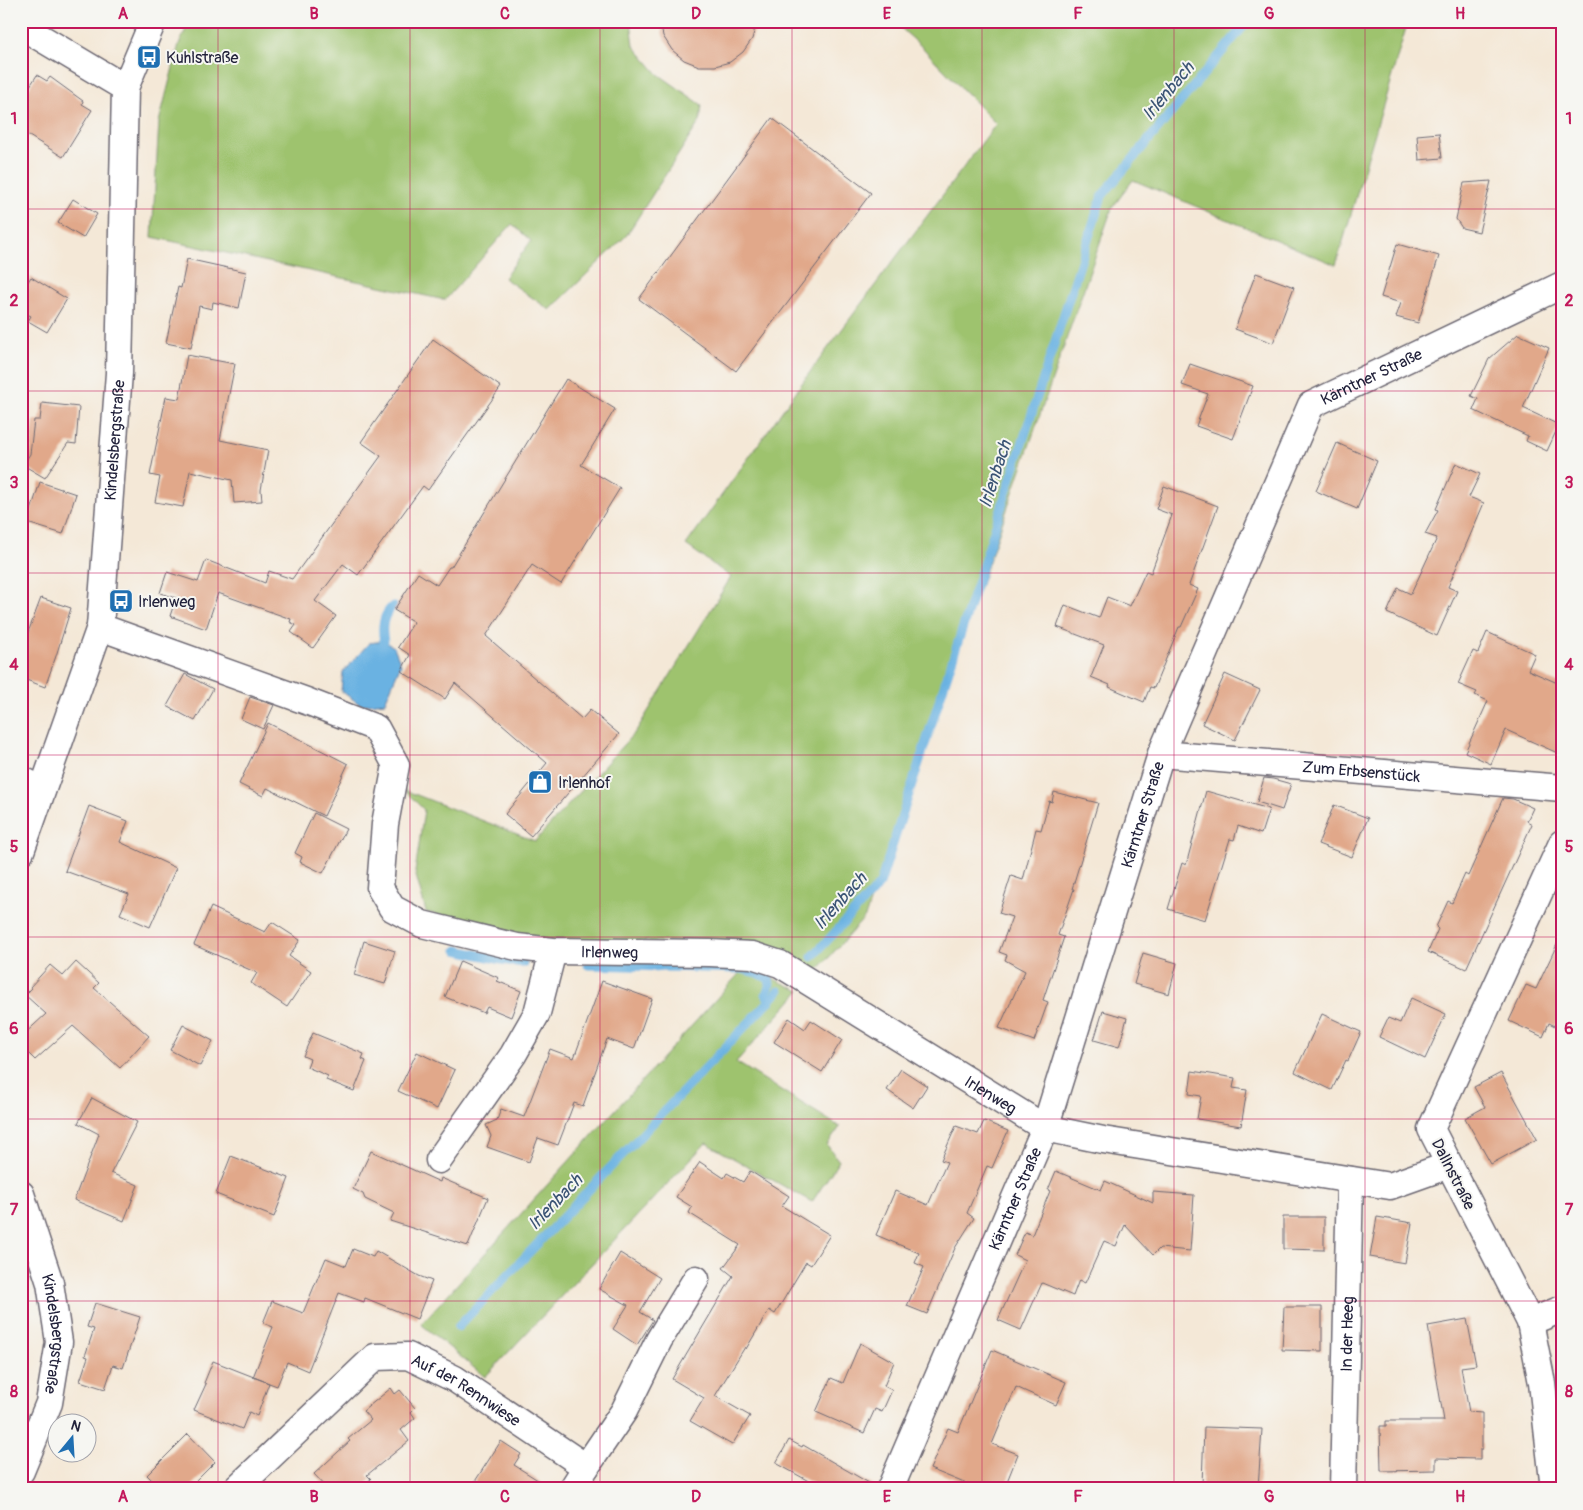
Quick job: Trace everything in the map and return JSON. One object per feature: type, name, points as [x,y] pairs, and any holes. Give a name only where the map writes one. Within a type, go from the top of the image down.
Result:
[{"type":"street","name":"Kindelsbergstraße","points":[[21,851],[32,785],[100,627],[119,373],[124,88],[153,21]]},
{"type":"street","points":[[21,26],[124,88]]},
{"type":"street","name":"Kärntner Straße","points":[[890,1489],[1044,1128],[1161,754],[1311,405],[1562,285]]},
{"type":"street","name":"Irlenweg","points":[[100,627],[376,728],[396,765],[385,824],[380,888],[392,908],[422,924],[517,947],[553,951],[752,955],[780,964],[1044,1128],[1102,1140],[1390,1186],[1448,1165]]},
{"type":"street","name":"Zum Erbsenstück","points":[[1161,754],[1562,788]]},
{"type":"street","name":"Dallnstraße","points":[[1554,1489],[1542,1383],[1530,1322],[1431,1129],[1562,843]]},
{"type":"street","points":[[439,1160],[513,1055],[537,1013],[553,951]]},
{"type":"street","name":"In der Heeg","points":[[1342,1489],[1350,1180]]},
{"type":"street","name":"Kindelsbergstraße","points":[[21,1194],[50,1282],[59,1342],[49,1403],[21,1471]]},
{"type":"street","points":[[572,1489],[624,1411],[659,1340],[696,1279]]},
{"type":"street","points":[[1530,1322],[1562,1309]]},
{"type":"street","name":"Auf der Rennwiese","points":[[236,1489],[375,1357],[408,1356],[455,1379],[586,1467]]},
{"type":"green space","points":[[190,21],[631,21],[634,46],[658,74],[702,105],[700,121],[626,236],[550,310],[504,278],[531,241],[512,224],[445,300],[152,237],[159,122],[179,44]]},
{"type":"green space","points":[[893,21],[1408,21],[1336,265],[1133,180],[1112,208],[865,917],[816,972],[767,943],[540,940],[426,912],[415,872],[424,810],[404,790],[535,841],[636,731],[731,577],[686,545],[810,372],[996,124],[921,46]]},
{"type":"green space","points":[[746,966],[800,991],[736,1062],[840,1127],[827,1145],[839,1161],[812,1202],[706,1143],[485,1377],[421,1324]]},
{"type":"water","points":[[384,641],[394,647],[401,664],[385,702],[361,705],[341,691],[343,672],[369,643]]},
{"type":"building","points":[[660,21],[757,21],[752,39],[743,52],[730,62],[715,66],[699,66],[684,60],[672,50],[663,36]]},
{"type":"building","points":[[37,75],[47,81],[50,77],[83,101],[82,104],[92,110],[63,157],[21,131],[21,100]]},
{"type":"building","points":[[772,118],[871,193],[736,371],[639,299]]},
{"type":"building","points":[[1439,133],[1442,158],[1419,160],[1417,135]]},
{"type":"building","points":[[1491,181],[1479,232],[1462,228],[1456,219],[1464,183]]},
{"type":"building","points":[[73,199],[97,214],[83,238],[58,223]]},
{"type":"building","points":[[1397,244],[1439,256],[1418,323],[1396,317],[1401,303],[1381,297]]},
{"type":"building","points":[[187,259],[246,272],[239,308],[213,302],[212,309],[199,306],[191,348],[166,343],[178,287],[181,288]]},
{"type":"building","points":[[1256,273],[1294,287],[1273,343],[1235,329]]},
{"type":"building","points":[[31,277],[67,299],[47,332],[28,321],[31,316],[21,311],[21,292]]},
{"type":"building","points":[[1518,334],[1549,348],[1523,408],[1559,425],[1547,451],[1526,441],[1528,436],[1473,410],[1478,399],[1471,396],[1489,359]]},
{"type":"building","points":[[433,339],[501,387],[428,490],[423,486],[358,575],[343,564],[315,601],[336,616],[313,648],[291,632],[296,625],[290,622],[291,619],[218,593],[206,629],[170,616],[176,598],[160,593],[167,572],[198,582],[206,560],[265,583],[269,571],[292,579],[381,456],[361,442]]},
{"type":"building","points":[[187,355],[235,364],[220,440],[268,450],[261,490],[262,501],[234,503],[232,480],[190,471],[183,507],[155,502],[160,477],[150,475],[166,397],[179,399]]},
{"type":"building","points":[[1190,364],[1253,386],[1233,439],[1196,426],[1208,394],[1182,385]]},
{"type":"building","points":[[566,379],[615,409],[581,465],[620,488],[561,584],[532,565],[486,636],[582,719],[590,710],[619,734],[531,836],[505,814],[547,763],[455,683],[445,699],[401,671],[410,655],[398,647],[414,622],[394,610],[418,573],[437,585],[449,567],[451,567]]},
{"type":"building","points":[[42,403],[79,407],[76,444],[68,443],[45,478],[23,465],[30,454],[34,420],[40,420]]},
{"type":"building","points":[[1337,443],[1377,461],[1357,509],[1316,491]]},
{"type":"building","points":[[1456,463],[1480,474],[1469,497],[1484,503],[1448,587],[1457,591],[1437,636],[1387,613],[1398,588],[1411,594],[1437,538],[1425,534],[1438,510],[1436,509]]},
{"type":"building","points":[[40,482],[76,494],[63,534],[27,523]]},
{"type":"building","points":[[1164,486],[1218,506],[1189,585],[1198,589],[1181,627],[1179,627],[1154,688],[1150,687],[1144,702],[1091,677],[1104,645],[1057,627],[1065,605],[1099,618],[1107,597],[1130,606],[1146,571],[1151,573],[1172,515],[1156,509]]},
{"type":"building","points":[[41,598],[71,608],[45,687],[21,678],[21,651]]},
{"type":"building","points":[[1487,632],[1535,654],[1528,670],[1562,685],[1562,755],[1506,730],[1491,764],[1465,752],[1488,701],[1475,695],[1477,692],[1458,684],[1473,651],[1478,653]]},
{"type":"building","points":[[185,674],[213,689],[195,721],[167,706]]},
{"type":"building","points":[[1225,674],[1260,690],[1235,740],[1202,724]]},
{"type":"building","points":[[250,697],[274,705],[263,729],[241,719]]},
{"type":"building","points":[[268,723],[348,764],[324,816],[267,788],[263,796],[239,784]]},
{"type":"building","points":[[1264,778],[1291,784],[1282,810],[1257,802]]},
{"type":"building","points":[[1206,791],[1269,809],[1261,834],[1238,826],[1234,840],[1230,839],[1205,920],[1168,909],[1182,863],[1186,865]]},
{"type":"building","points":[[1054,792],[1098,803],[1072,889],[1074,889],[1058,935],[1064,937],[1043,1000],[1048,1002],[1034,1041],[999,1028],[1025,971],[1005,960],[1007,955],[999,952],[1012,917],[999,913],[1011,876],[1023,880],[1036,829],[1041,830],[1049,801],[1052,802]]},
{"type":"building","points":[[1503,798],[1513,799],[1533,808],[1527,821],[1532,824],[1466,969],[1428,952],[1438,929],[1436,927],[1448,901],[1452,903],[1465,874],[1468,876]]},
{"type":"building","points":[[1334,805],[1368,818],[1352,857],[1318,844]]},
{"type":"building","points":[[89,806],[128,821],[120,842],[176,868],[150,927],[120,914],[129,894],[65,871]]},
{"type":"building","points":[[314,813],[346,829],[323,873],[300,862],[302,857],[295,853]]},
{"type":"building","points":[[211,907],[265,932],[272,922],[300,940],[289,956],[311,971],[287,1007],[251,983],[257,973],[194,945]]},
{"type":"building","points":[[1562,934],[1562,1011],[1555,1026],[1549,1023],[1543,1037],[1509,1021],[1526,985],[1536,989]]},
{"type":"building","points":[[364,941],[395,951],[385,984],[354,975]]},
{"type":"building","points":[[1143,953],[1177,963],[1169,994],[1134,984]]},
{"type":"building","points":[[460,961],[499,978],[497,981],[521,991],[511,1017],[487,1007],[484,1013],[445,997]]},
{"type":"building","points":[[76,962],[99,983],[94,988],[149,1036],[120,1068],[73,1026],[35,1060],[21,1046],[21,1037],[46,1014],[25,995],[32,988],[30,987],[50,965],[63,976]]},
{"type":"building","points":[[602,981],[652,999],[634,1049],[607,1039],[583,1106],[574,1103],[558,1145],[538,1138],[529,1162],[487,1147],[491,1136],[486,1125],[497,1120],[501,1109],[524,1117],[550,1049],[574,1058]]},
{"type":"building","points":[[1411,998],[1446,1014],[1425,1059],[1379,1037],[1388,1018],[1400,1023]]},
{"type":"building","points":[[1103,1011],[1127,1018],[1119,1047],[1094,1040]]},
{"type":"building","points":[[1322,1014],[1361,1032],[1332,1090],[1295,1072]]},
{"type":"building","points":[[789,1018],[805,1029],[811,1020],[842,1040],[822,1072],[774,1042]]},
{"type":"building","points":[[183,1025],[213,1041],[200,1066],[170,1050]]},
{"type":"building","points":[[313,1033],[364,1054],[362,1059],[366,1061],[354,1091],[326,1080],[328,1076],[307,1067],[310,1059],[303,1056]]},
{"type":"building","points":[[417,1052],[455,1070],[437,1109],[398,1091]]},
{"type":"building","points":[[901,1069],[927,1086],[913,1108],[887,1090]]},
{"type":"building","points":[[1192,1071],[1235,1078],[1233,1088],[1247,1090],[1241,1126],[1197,1119],[1201,1096],[1189,1094]]},
{"type":"building","points":[[1501,1073],[1537,1139],[1491,1164],[1465,1118],[1485,1107],[1474,1087]]},
{"type":"building","points":[[92,1098],[137,1122],[111,1173],[138,1185],[124,1221],[74,1200],[99,1134],[78,1123]]},
{"type":"building","points":[[984,1121],[1008,1131],[992,1168],[987,1166],[967,1213],[974,1218],[955,1248],[927,1314],[907,1306],[924,1267],[915,1263],[919,1253],[876,1235],[895,1191],[928,1205],[947,1162],[941,1160],[956,1126],[978,1134]]},
{"type":"building","points":[[371,1151],[440,1182],[441,1178],[488,1198],[468,1246],[390,1221],[394,1213],[365,1199],[363,1194],[353,1189]]},
{"type":"building","points":[[231,1156],[289,1178],[274,1217],[216,1194]]},
{"type":"building","points":[[700,1162],[724,1178],[727,1173],[743,1182],[750,1171],[789,1196],[782,1206],[830,1235],[811,1265],[806,1262],[775,1314],[769,1310],[715,1396],[750,1416],[732,1445],[690,1421],[704,1398],[672,1379],[733,1276],[723,1268],[740,1245],[689,1213],[692,1207],[676,1197]]},
{"type":"building","points":[[1056,1171],[1101,1190],[1105,1181],[1153,1203],[1153,1192],[1194,1195],[1190,1251],[1160,1248],[1153,1255],[1125,1225],[1116,1246],[1104,1241],[1085,1283],[1079,1280],[1073,1296],[1042,1283],[1021,1330],[998,1320],[1025,1260],[1015,1255],[1025,1232],[1032,1235]]},
{"type":"building","points":[[1283,1217],[1324,1217],[1324,1250],[1283,1249]]},
{"type":"building","points":[[1377,1217],[1412,1223],[1405,1263],[1370,1257]]},
{"type":"building","points":[[353,1249],[373,1257],[376,1251],[419,1276],[432,1281],[417,1319],[365,1298],[364,1302],[339,1293],[308,1371],[287,1362],[277,1386],[253,1377],[273,1327],[263,1323],[272,1301],[303,1313],[326,1258],[346,1266]]},
{"type":"building","points":[[620,1253],[660,1278],[640,1312],[653,1320],[637,1345],[613,1329],[628,1305],[599,1289]]},
{"type":"building","points":[[95,1303],[140,1317],[123,1368],[113,1365],[105,1389],[80,1381],[88,1357],[85,1356],[94,1329],[87,1327]]},
{"type":"building","points":[[1284,1307],[1322,1307],[1322,1351],[1282,1350]]},
{"type":"building","points":[[1467,1319],[1476,1365],[1461,1367],[1469,1412],[1482,1413],[1482,1449],[1480,1449],[1480,1459],[1436,1458],[1436,1470],[1381,1471],[1380,1426],[1386,1426],[1386,1421],[1444,1421],[1428,1326]]},
{"type":"building","points":[[860,1343],[894,1362],[884,1386],[892,1390],[882,1412],[875,1409],[864,1433],[816,1412],[831,1378],[843,1383]]},
{"type":"building","points":[[992,1350],[1066,1382],[1056,1405],[1016,1387],[992,1444],[1018,1454],[1004,1489],[979,1489],[930,1469],[948,1428],[958,1432]]},
{"type":"building","points":[[213,1361],[269,1383],[257,1416],[249,1412],[242,1429],[194,1410],[206,1384],[204,1383]]},
{"type":"building","points":[[391,1388],[395,1394],[400,1390],[415,1408],[411,1412],[415,1418],[401,1430],[409,1441],[367,1475],[371,1479],[359,1489],[328,1489],[314,1474],[350,1441],[348,1439],[371,1420],[363,1411]]},
{"type":"building","points":[[1204,1427],[1262,1429],[1258,1488],[1202,1485]]},
{"type":"building","points":[[188,1434],[215,1462],[188,1489],[161,1489],[147,1475]]},
{"type":"building","points":[[789,1440],[802,1447],[803,1445],[876,1487],[875,1489],[823,1489],[776,1463]]},
{"type":"building","points":[[501,1441],[521,1454],[514,1465],[552,1489],[470,1489]]},
{"type":"waterway","name":"Irlenbach","points":[[812,957],[880,884],[1102,196],[1248,21]]},
{"type":"waterway","points":[[384,641],[384,622],[387,613],[393,606]]},
{"type":"waterway","points":[[457,950],[523,963]]},
{"type":"waterway","points":[[588,965],[741,969],[760,974],[769,979],[770,984],[766,994],[770,1001]]},
{"type":"waterway","name":"Irlenbach","points":[[458,1327],[779,991]]},
{"type":"place","name":"Kuhlstraße","points":[[149,57]]},
{"type":"place","name":"Irlenweg","points":[[121,601]]},
{"type":"place","name":"Irlenhof","points":[[540,782]]}]
